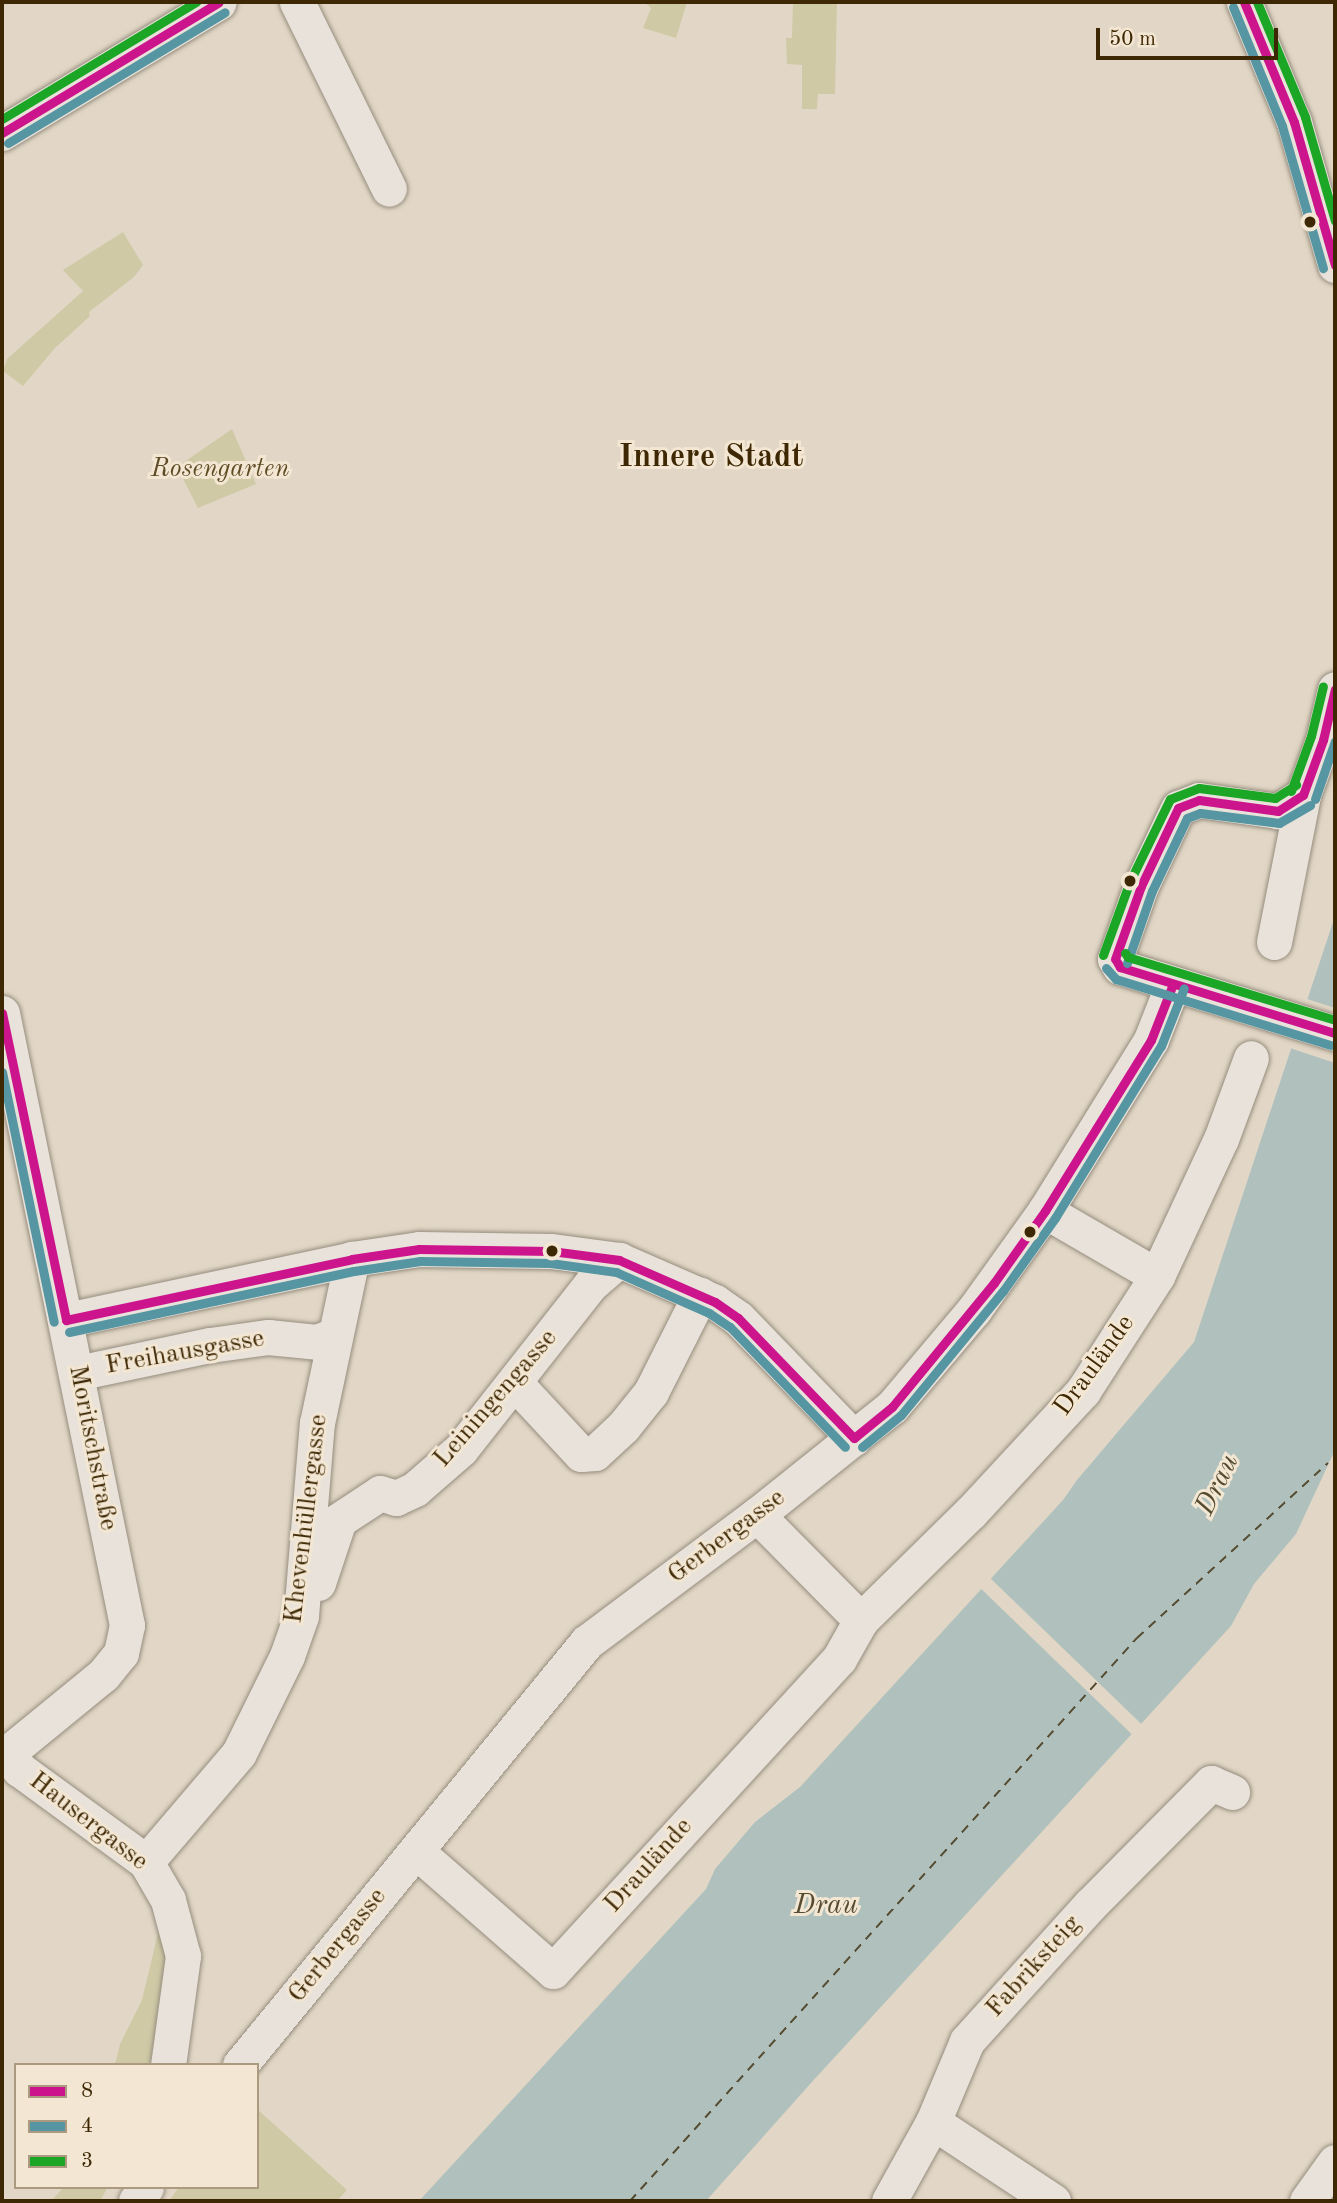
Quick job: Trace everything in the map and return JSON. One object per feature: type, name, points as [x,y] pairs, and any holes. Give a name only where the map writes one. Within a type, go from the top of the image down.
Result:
[{"type":"street","points":[[2,133],[219,2]]},
{"type":"street","points":[[297,2],[389,189]]},
{"type":"street","points":[[1244,2],[1307,160],[1335,265]]},
{"type":"street","points":[[1274,942],[1303,796],[1323,740],[1335,689]]},
{"type":"street","points":[[1303,796],[1278,811],[1199,800],[1178,808],[1128,918],[1115,959],[1120,967],[1335,1033]]},
{"type":"street","name":"Gerbergasse","points":[[242,2063],[587,1643],[757,1515],[892,1407],[966,1320],[1045,1212],[1151,1040],[1173,984]]},
{"type":"street","name":"Moritschstraße","points":[[2,1013],[127,1625],[121,1653],[103,1675],[5,1753]]},
{"type":"street","name":"Draulände","points":[[416,1851],[552,1972],[839,1659],[861,1620],[971,1512],[1083,1391],[1157,1276],[1222,1139],[1251,1058]]},
{"type":"street","points":[[1045,1212],[1157,1276]]},
{"type":"street","points":[[66,1320],[352,1259],[419,1249],[551,1251],[619,1260],[700,1296],[738,1318],[855,1438]]},
{"type":"street","name":"Khevenhüllergasse","points":[[146,1862],[239,1753],[287,1656],[300,1616],[317,1423],[352,1259]]},
{"type":"street","name":"Leiningengasse","points":[[300,1616],[313,1597],[339,1520],[380,1493],[396,1498],[415,1489],[461,1449],[591,1284],[619,1260]]},
{"type":"street","points":[[515,1383],[581,1454],[595,1453],[623,1427],[651,1392],[700,1296]]},
{"type":"street","name":"Freihausgasse","points":[[77,1373],[209,1345],[268,1336],[317,1342],[334,1335]]},
{"type":"street","points":[[757,1515],[861,1620]]},
{"type":"street","name":"Hausergasse","points":[[5,1753],[19,1769],[146,1862],[168,1900],[183,1956],[168,2063]]},
{"type":"street","name":"Fabriksteig","points":[[889,2201],[933,2122],[967,2041],[1005,1997],[1210,1783],[1232,1792]]},
{"type":"street","points":[[933,2122],[1054,2201]]},
{"type":"street","points":[[1307,2201],[1335,2162]]},
{"type":"green space","points":[[644,2],[687,2],[676,38],[643,28],[651,8]]},
{"type":"green space","points":[[793,2],[837,2],[835,94],[818,94],[817,109],[802,109],[802,65],[787,64],[786,38],[792,38]]},
{"type":"green space","points":[[123,232],[143,265],[134,277],[89,312],[90,316],[55,348],[23,386],[3,371],[7,359],[83,291],[63,270]]},
{"type":"green space","name":"Rosengarten","points":[[232,429],[256,484],[198,508],[177,467]]},
{"type":"green space","points":[[159,1929],[171,1940],[159,2029],[150,2063],[115,2063],[120,2044],[142,2000]]},
{"type":"green space","points":[[259,2111],[347,2190],[337,2201],[169,2201],[178,2189],[259,2189]]},
{"type":"green space","points":[[62,2189],[107,2189],[100,2201],[51,2201]]},
{"type":"water","name":"Drau","points":[[1335,916],[1335,1450],[1296,1534],[1254,1584],[1231,1626],[706,2201],[419,2201],[706,1889],[715,1869],[755,1822],[800,1787],[1063,1500],[1194,1342]]},
{"type":"pier","points":[[1304,998],[1335,1008],[1335,1063],[1287,1047]]},
{"type":"pier","points":[[988,1576],[1143,1726],[1134,1736],[978,1586]]},
{"type":"ferry route","points":[[630,2201],[1137,1638],[1328,1463]]},
{"type":"transit line","name":"3","points":[[2,119],[196,2]]},
{"type":"transit line","name":"8","points":[[2,133],[219,2]]},
{"type":"transit line","name":"8","points":[[1244,2],[1294,122],[1335,265]]},
{"type":"transit line","name":"3","points":[[1257,2],[1305,117],[1335,221]]},
{"type":"transit line","name":"4","points":[[1233,7],[1282,126],[1323,268]]},
{"type":"transit line","name":"4","points":[[8,143],[225,12]]},
{"type":"transit line","name":"3","points":[[1291,791],[1311,736],[1323,686]]},
{"type":"transit line","name":"8","points":[[1303,795],[1323,740],[1335,689]]},
{"type":"transit line","name":"4","points":[[1315,799],[1335,741]]},
{"type":"transit line","name":"3","points":[[1103,955],[1130,881],[1170,799],[1199,788],[1275,798],[1296,785]]},
{"type":"transit line","name":"8","points":[[1115,959],[1141,886],[1178,808],[1199,800],[1278,811],[1303,795]]},
{"type":"transit line","name":"4","points":[[1127,963],[1152,891],[1187,818],[1200,813],[1279,823],[1310,805]]},
{"type":"transit line","name":"3","points":[[1125,953],[1128,957],[1335,1020]]},
{"type":"transit line","name":"8","points":[[1117,962],[1120,967],[1335,1033]]},
{"type":"transit line","name":"4","points":[[1106,968],[1116,979],[1331,1045]]},
{"type":"transit line","name":"8","points":[[854,1438],[892,1407],[994,1283],[1045,1211],[1151,1040],[1173,984]]},
{"type":"transit line","name":"4","points":[[862,1447],[901,1415],[1003,1291],[1055,1218],[1161,1046],[1184,988]]},
{"type":"transit line","name":"8","points":[[2,1013],[66,1320]]},
{"type":"transit line","name":"4","points":[[2,1072],[54,1322]]},
{"type":"transit line","name":"8","points":[[66,1320],[352,1259],[419,1249],[551,1251],[619,1260],[715,1302],[738,1318],[854,1438]]},
{"type":"transit line","name":"4","points":[[69,1332],[354,1271],[420,1261],[550,1263],[616,1272],[709,1313],[730,1327],[845,1447]]},
{"type":"district","name":"Innere Stadt","points":[[711,458]]}]
